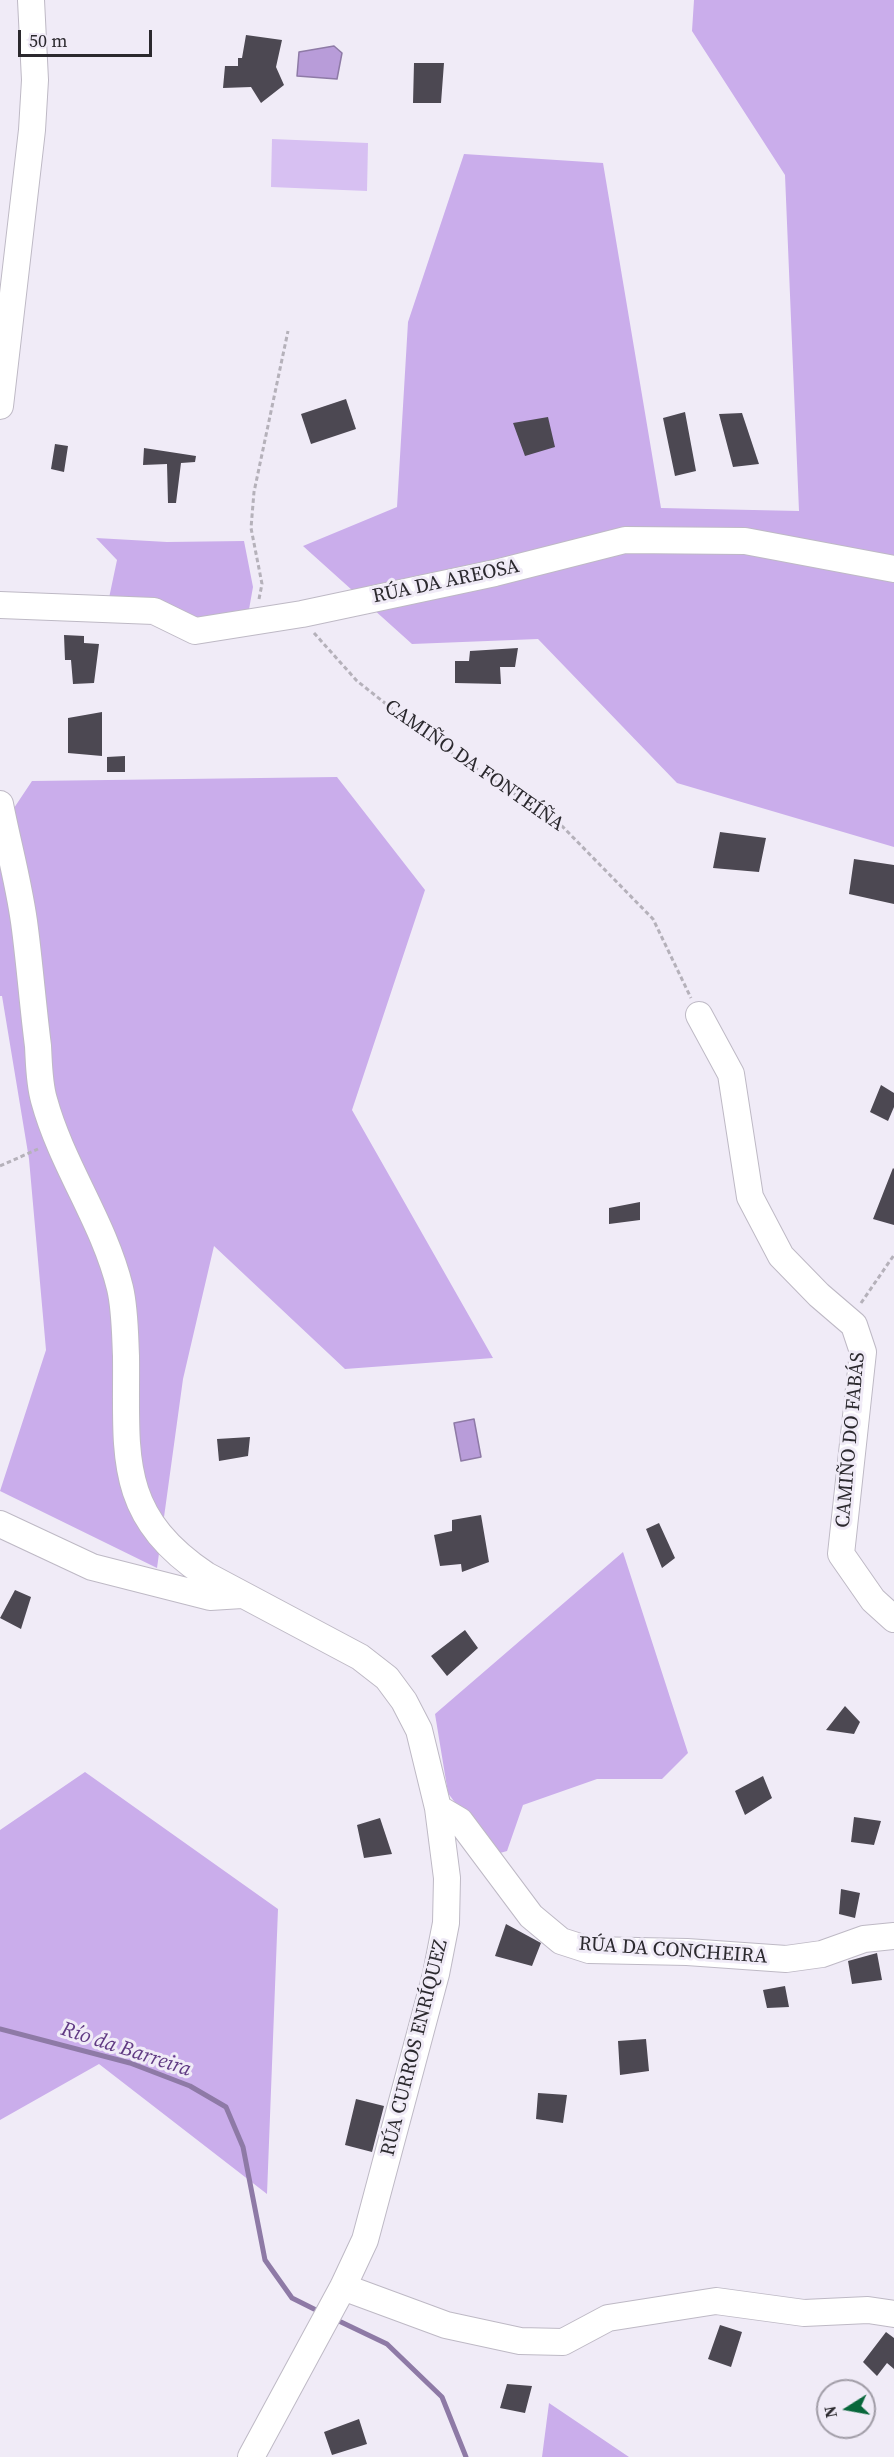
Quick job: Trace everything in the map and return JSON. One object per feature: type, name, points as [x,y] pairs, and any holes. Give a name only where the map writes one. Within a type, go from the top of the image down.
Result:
[{"type":"street","points":[[0,406],[32,130],[35,81],[31,0]]},
{"type":"street","name":"RÚA DA AREOSA","points":[[0,605],[154,611],[195,631],[297,614],[495,573],[625,540],[745,541],[894,569]]},
{"type":"street","name":"RÚA CURROS ENRÍQUEZ","points":[[0,804],[25,926],[43,1096],[56,1141],[108,1248],[121,1290],[125,1334],[127,1456],[135,1494],[149,1523],[182,1559],[360,1657],[387,1678],[404,1701],[419,1730],[438,1808],[447,1878],[446,1923],[436,1974],[365,2240],[343,2287],[251,2457]]},
{"type":"street","points":[[699,1015],[731,1074],[750,1197],[782,1256],[819,1295],[854,1325]]},
{"type":"street","name":"CAMIÑO DO FABÁS","points":[[854,1325],[863,1352],[841,1554],[873,1600],[894,1619]]},
{"type":"street","points":[[0,1524],[92,1566],[210,1597],[242,1594]]},
{"type":"street","name":"RÚA DA CONCHEIRA","points":[[438,1808],[460,1821],[531,1916],[561,1941],[589,1950],[687,1952],[786,1959],[822,1954],[864,1939],[894,1936]]},
{"type":"street","points":[[343,2287],[446,2325],[520,2341],[563,2342],[608,2318],[716,2301],[804,2313],[868,2310],[894,2314]]},
{"type":"path","points":[[254,621],[262,584],[251,528],[254,492],[288,331]]},
{"type":"path","name":"CAMIÑO DA FONTEÍÑA","points":[[297,614],[357,681],[428,737],[561,824],[653,919],[699,1015]]},
{"type":"path","points":[[0,1166],[56,1141]]},
{"type":"path","name":"CAMIÑO DO FABÁS","points":[[854,1325],[862,1300],[894,1255]]},
{"type":"shaded area","points":[[694,0],[894,0],[894,847],[677,783],[538,639],[412,644],[303,546],[397,507],[408,322],[464,154],[603,163],[661,508],[799,511],[785,175],[692,31]]},
{"type":"shaded area","points":[[334,46],[342,53],[337,79],[297,76],[299,52]]},
{"type":"shaded area","points":[[272,139],[368,143],[367,191],[271,187]]},
{"type":"shaded area","points":[[96,538],[167,542],[244,541],[253,587],[248,615],[197,622],[109,598],[117,560]]},
{"type":"shaded area","points":[[337,777],[425,890],[352,1110],[493,1358],[345,1369],[214,1246],[183,1379],[157,1568],[0,1491],[46,1350],[29,1159],[2,996],[0,996],[0,829],[32,781]]},
{"type":"shaded area","points":[[474,1419],[481,1457],[461,1461],[454,1423]]},
{"type":"shaded area","points":[[623,1552],[688,1753],[662,1779],[597,1779],[523,1805],[507,1851],[493,1855],[448,1793],[435,1714]]},
{"type":"shaded area","points":[[85,1772],[278,1909],[267,2194],[99,2064],[0,2120],[0,1830]]},
{"type":"shaded area","points":[[549,2403],[629,2457],[542,2457]]},
{"type":"building","points":[[246,35],[282,40],[276,67],[284,85],[261,103],[251,87],[223,88],[225,66],[238,66],[238,58],[242,58]]},
{"type":"building","points":[[414,63],[444,63],[441,103],[413,103]]},
{"type":"building","points":[[346,399],[356,429],[311,444],[301,414]]},
{"type":"building","points":[[685,412],[696,471],[675,476],[663,418]]},
{"type":"building","points":[[742,413],[759,464],[733,467],[719,414]]},
{"type":"building","points":[[548,417],[555,447],[525,456],[513,423]]},
{"type":"building","points":[[55,444],[68,446],[64,472],[51,469]]},
{"type":"building","points":[[144,448],[196,456],[195,462],[181,463],[176,503],[168,503],[167,464],[143,465]]},
{"type":"building","points":[[64,635],[84,636],[84,643],[99,644],[94,683],[73,684],[71,660],[65,660]]},
{"type":"building","points":[[518,648],[515,667],[500,667],[501,684],[455,683],[455,661],[469,661],[470,651]]},
{"type":"building","points":[[102,712],[102,756],[68,753],[68,718]]},
{"type":"building","points":[[125,756],[125,772],[107,772],[107,757]]},
{"type":"building","points":[[720,832],[766,838],[759,872],[713,868]]},
{"type":"building","points":[[854,859],[894,865],[894,904],[849,894]]},
{"type":"building","points":[[881,1085],[894,1093],[894,1107],[888,1121],[870,1112]]},
{"type":"building","points":[[894,1169],[894,1225],[873,1219]]},
{"type":"building","points":[[640,1202],[640,1220],[609,1224],[609,1208]]},
{"type":"building","points":[[250,1437],[248,1456],[219,1461],[217,1439]]},
{"type":"building","points":[[481,1515],[489,1562],[462,1572],[461,1564],[440,1566],[434,1535],[452,1531],[452,1520]]},
{"type":"building","points":[[659,1523],[675,1558],[662,1568],[646,1529]]},
{"type":"building","points":[[15,1590],[31,1597],[21,1629],[0,1618]]},
{"type":"building","points":[[465,1630],[478,1648],[447,1676],[431,1656]]},
{"type":"building","points":[[845,1706],[860,1722],[854,1734],[826,1730]]},
{"type":"building","points":[[763,1776],[772,1798],[745,1815],[735,1791]]},
{"type":"building","points":[[854,1817],[881,1821],[874,1845],[851,1842]]},
{"type":"building","points":[[380,1818],[392,1854],[364,1858],[357,1825]]},
{"type":"building","points":[[841,1889],[860,1893],[855,1918],[839,1914]]},
{"type":"building","points":[[506,1924],[541,1943],[532,1966],[495,1956]]},
{"type":"building","points":[[877,1953],[882,1980],[852,1984],[848,1961]]},
{"type":"building","points":[[785,1986],[789,2007],[767,2008],[763,1990]]},
{"type":"building","points":[[646,2039],[649,2071],[620,2075],[618,2041]]},
{"type":"building","points":[[538,2093],[567,2095],[563,2123],[536,2119]]},
{"type":"building","points":[[356,2099],[384,2106],[372,2152],[345,2145]]},
{"type":"building","points":[[720,2325],[742,2332],[731,2367],[708,2359]]},
{"type":"building","points":[[886,2332],[894,2338],[894,2369],[887,2363],[877,2376],[863,2362]]},
{"type":"building","points":[[507,2384],[532,2386],[525,2413],[500,2408]]},
{"type":"building","points":[[359,2419],[367,2444],[332,2455],[324,2432]]},
{"type":"waterway","name":"Río da Barreira","points":[[0,2029],[130,2063],[190,2086],[226,2107],[243,2147],[265,2260],[292,2298],[314,2309]]},
{"type":"waterway","name":"Río da Barreira","points":[[341,2322],[387,2344],[442,2397],[466,2457]]}]
